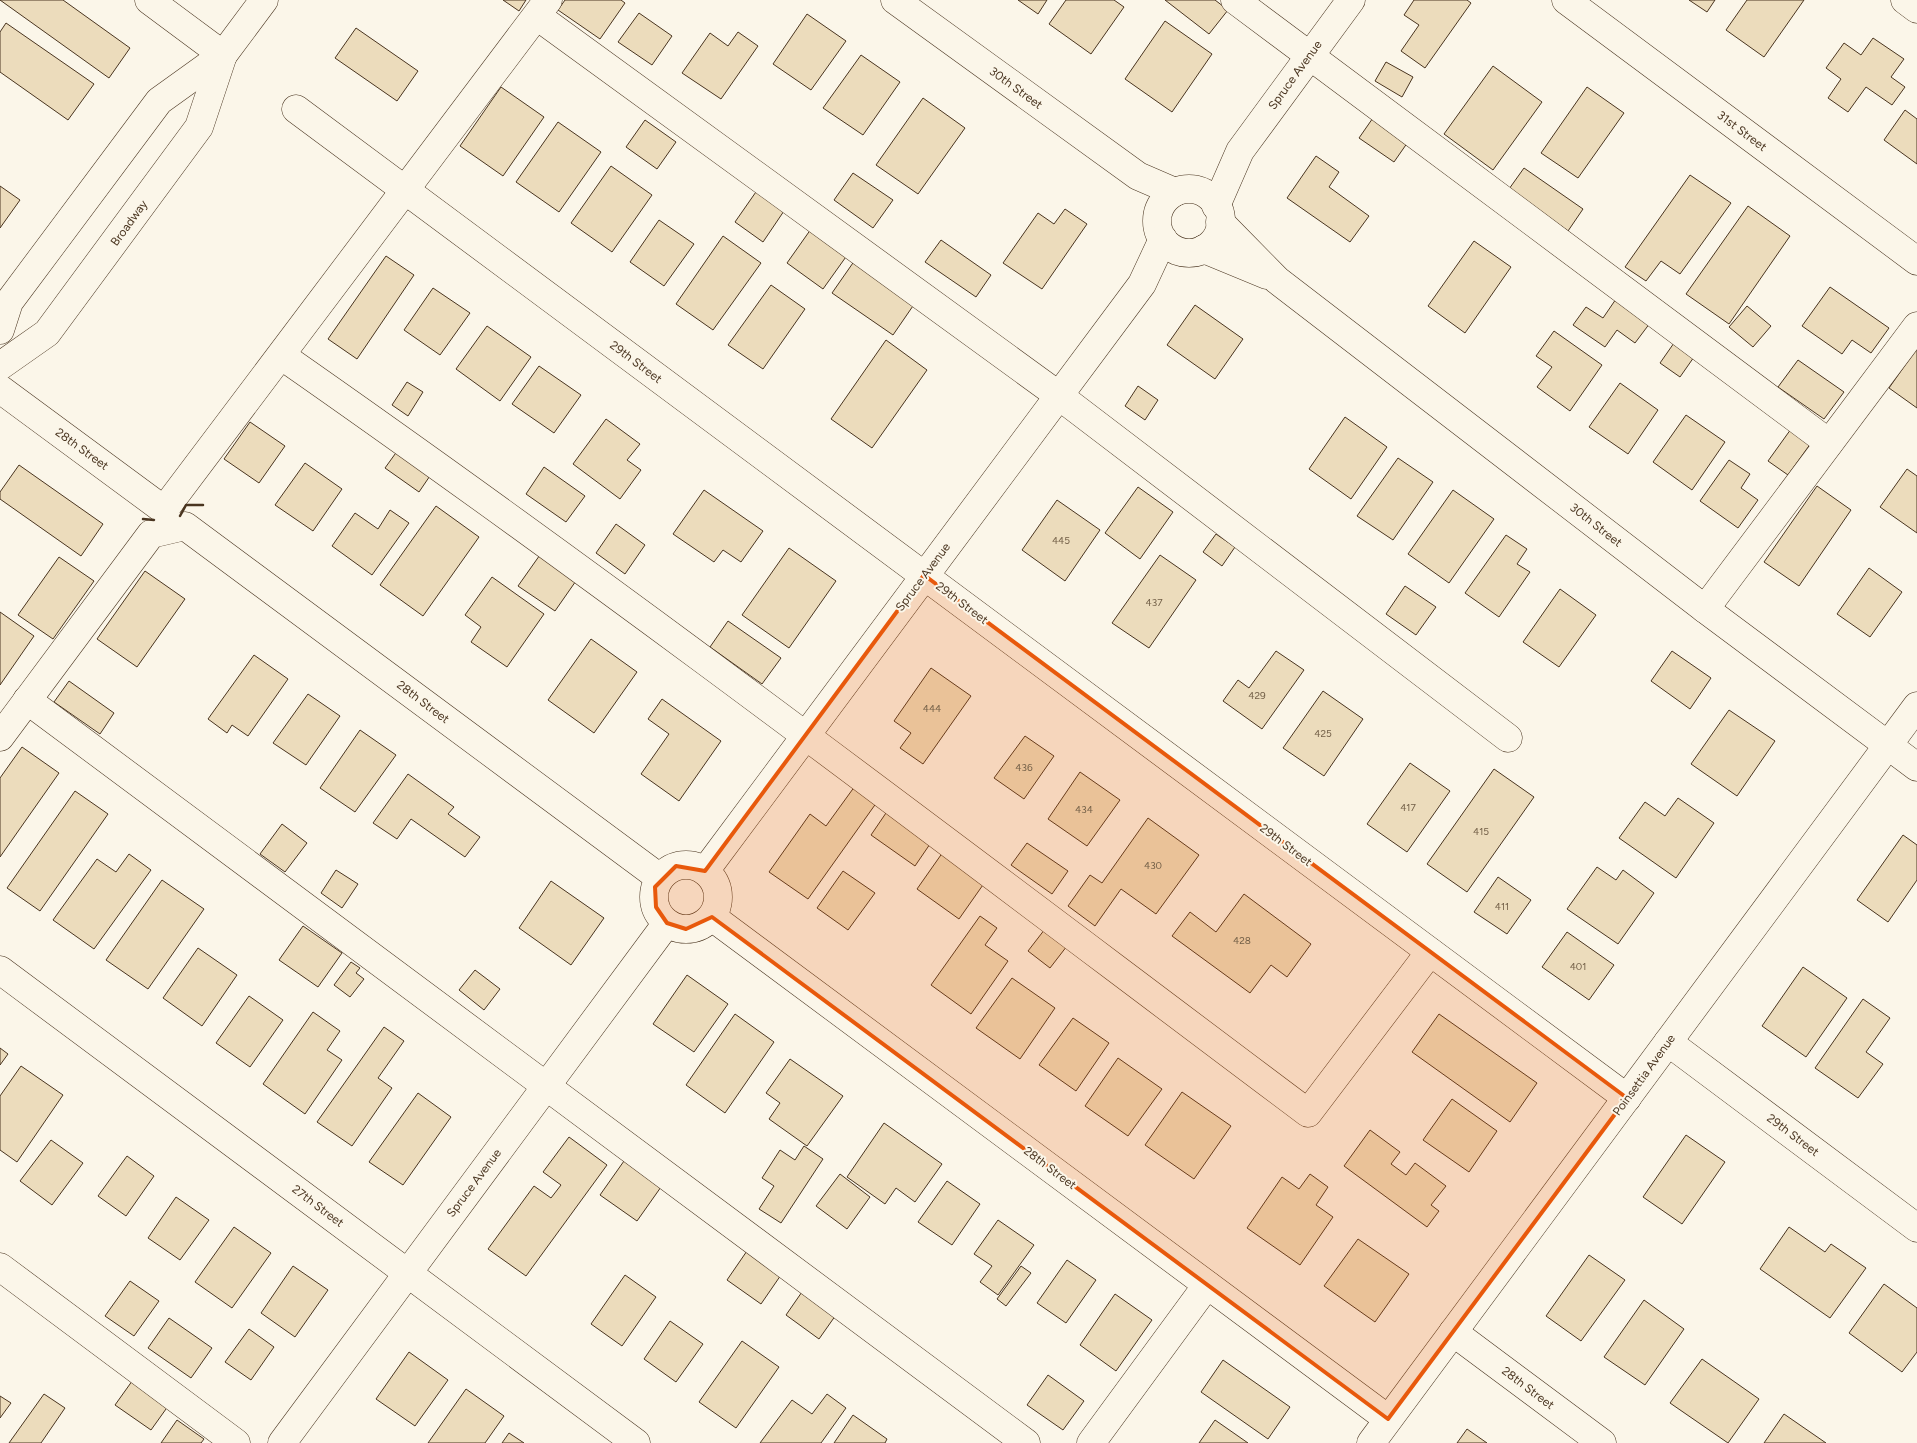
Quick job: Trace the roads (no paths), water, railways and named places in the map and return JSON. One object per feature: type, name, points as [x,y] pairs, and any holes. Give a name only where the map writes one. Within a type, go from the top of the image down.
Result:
[{"type":"street","points":[[149,0],[223,55]]},
{"type":"street","name":"Broadway","points":[[0,330],[9,302],[159,101],[223,55],[264,0]]},
{"type":"street","name":"30th Street","points":[[895,0],[1138,176],[1183,191],[1207,194],[1218,214],[1277,280],[1705,610],[1917,767]]},
{"type":"street","points":[[1235,0],[1829,443]]},
{"type":"street","name":"Spruce Avenue","points":[[705,871],[1058,395],[1177,239],[1217,237],[1218,214],[1240,151],[1351,0]]},
{"type":"street","name":"31st Street","points":[[1566,0],[1917,261]]},
{"type":"street","points":[[1905,0],[1917,9]]},
{"type":"street","points":[[0,737],[151,534],[174,518],[282,356],[542,8],[1058,395],[1508,738]]},
{"type":"street","name":"Broadway","points":[[0,366],[47,333],[199,127],[223,55]]},
{"type":"street","name":"29th Street","points":[[296,109],[1627,1098]]},
{"type":"street","name":"Spruce Avenue","points":[[1177,239],[1166,198],[1183,191],[1240,151]]},
{"type":"street","name":"30th Street","points":[[1138,176],[1177,239],[1277,280]]},
{"type":"street","points":[[1705,610],[1917,326]]},
{"type":"street","points":[[282,356],[439,465],[806,736],[1308,1113],[1430,952]]},
{"type":"street","name":"28th Street","points":[[0,389],[660,878]]},
{"type":"street","points":[[27,700],[1026,1443]]},
{"type":"street","name":"Poinsettia Avenue","points":[[1371,1443],[1917,706]]},
{"type":"street","points":[[676,866],[691,866],[705,871],[712,879],[718,898],[712,917],[705,924],[686,930],[667,923],[660,916],[656,907],[655,887],[660,878],[676,866]]},
{"type":"street","name":"28th Street","points":[[712,917],[1388,1419]]},
{"type":"street","name":"Spruce Avenue","points":[[282,1443],[667,923]]},
{"type":"street","name":"27th Street","points":[[0,970],[636,1443]]},
{"type":"street","name":"29th Street","points":[[1668,1042],[1917,1228]]},
{"type":"street","points":[[0,1267],[236,1443]]},
{"type":"street","points":[[1091,1443],[1207,1285]]},
{"type":"street","name":"28th Street","points":[[1453,1332],[1602,1443]]}]
